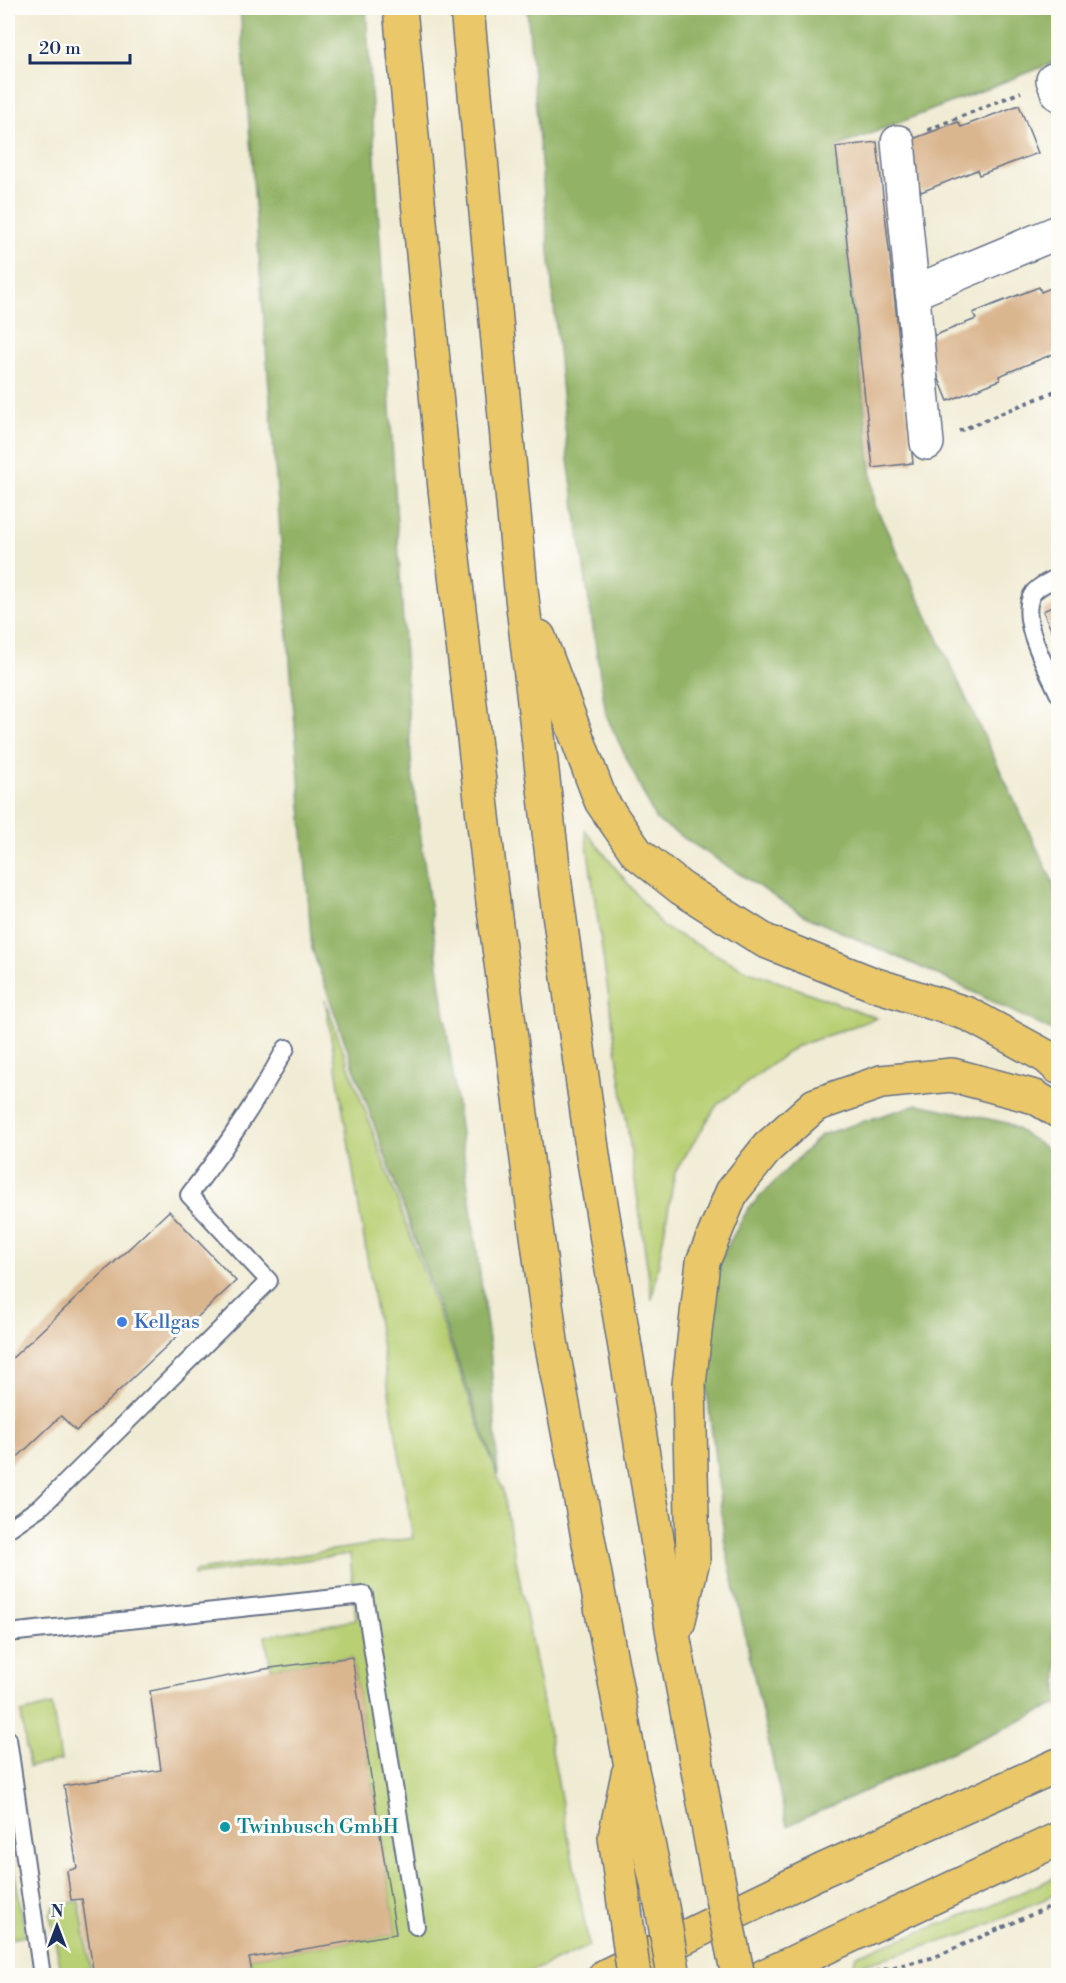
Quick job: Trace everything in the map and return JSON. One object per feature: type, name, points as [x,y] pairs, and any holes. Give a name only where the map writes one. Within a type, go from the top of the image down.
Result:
[{"type":"main road","points":[[400,8],[445,489],[493,902],[552,1341],[630,1761],[662,1907],[674,1976]]},
{"type":"main road","points":[[467,8],[521,589],[556,892],[594,1162],[674,1640],[738,1976]]},
{"type":"main road","points":[[521,589],[601,801],[637,853],[681,888],[765,941],[873,984],[968,1014],[1047,1057],[1059,1066]]},
{"type":"main road","points":[[674,1640],[693,1560],[689,1384],[703,1262],[732,1192],[768,1147],[815,1105],[881,1082],[952,1075],[1035,1097],[1059,1111]]},
{"type":"main road","points":[[630,1761],[615,1837],[634,1976]]},
{"type":"main road","points":[[605,1976],[823,1870],[1059,1765]]},
{"type":"main road","points":[[764,1976],[1059,1839]]},
{"type":"street","points":[[898,142],[927,443]]},
{"type":"street","points":[[912,293],[1059,232]]},
{"type":"lane","points":[[1059,577],[1046,582],[1032,595],[1027,614],[1035,642],[1059,693]]},
{"type":"lane","points":[[8,1529],[44,1505],[269,1281],[189,1195],[221,1155],[252,1108],[286,1048]]},
{"type":"lane","points":[[8,1633],[364,1595],[416,1926]]},
{"type":"lane","points":[[8,1739],[42,1976]]},
{"type":"path","points":[[898,142],[1056,87]]},
{"type":"path","points":[[927,443],[1059,390]]},
{"type":"path","points":[[858,1976],[935,1958],[1059,1903]]},
{"type":"green space","points":[[240,8],[366,8],[412,773],[490,1348],[498,1475],[312,949]]},
{"type":"green space","points":[[527,8],[1058,8],[1058,61],[836,147],[875,505],[1058,893],[1058,1034],[947,979],[803,915],[656,820],[606,715],[568,460]]},
{"type":"green space","points":[[585,830],[663,927],[744,969],[877,1018],[795,1047],[717,1105],[675,1172],[652,1300]]},
{"type":"green space","points":[[325,1000],[503,1492],[589,1946],[523,1975],[253,1975],[249,1958],[396,1934],[352,1657],[271,1668],[265,1636],[356,1620],[350,1554],[194,1575],[194,1571],[413,1538]]},
{"type":"green space","points":[[918,1104],[1007,1123],[1058,1156],[1058,1704],[787,1826],[725,1544],[705,1373],[717,1265],[748,1209],[821,1135]]},
{"type":"green space","points":[[52,1705],[61,1761],[29,1767],[21,1713]]},
{"type":"green space","points":[[12,1860],[26,1936],[8,1939],[8,1861]]},
{"type":"green space","points":[[1058,1876],[1058,1893],[967,1934],[853,1967],[856,1955],[988,1907]]},
{"type":"green space","points":[[79,1901],[92,1975],[62,1975],[50,1915],[55,1905]]},
{"type":"building","points":[[1019,105],[1038,153],[979,175],[977,170],[921,192],[902,143],[958,122],[961,127]]},
{"type":"building","points":[[877,142],[913,463],[873,468],[836,147]]},
{"type":"building","points":[[1058,285],[1058,352],[999,376],[1000,380],[948,401],[923,340],[976,319],[973,313],[995,304],[1039,287],[1041,292]]},
{"type":"building","points":[[1058,604],[1058,646],[1043,611]]},
{"type":"building","name":"Kellgas","points":[[169,1211],[236,1281],[76,1431],[61,1416],[8,1466],[8,1362]]},
{"type":"building","name":"Twinbusch GmbH","points":[[352,1657],[396,1934],[249,1958],[253,1976],[94,1976],[82,1899],[71,1900],[67,1871],[77,1868],[64,1786],[161,1770],[150,1691],[271,1668]]},
{"type":"place","name":"Kellgas","points":[[122,1322]]},
{"type":"place","name":"Twinbusch GmbH","points":[[225,1827]]}]
